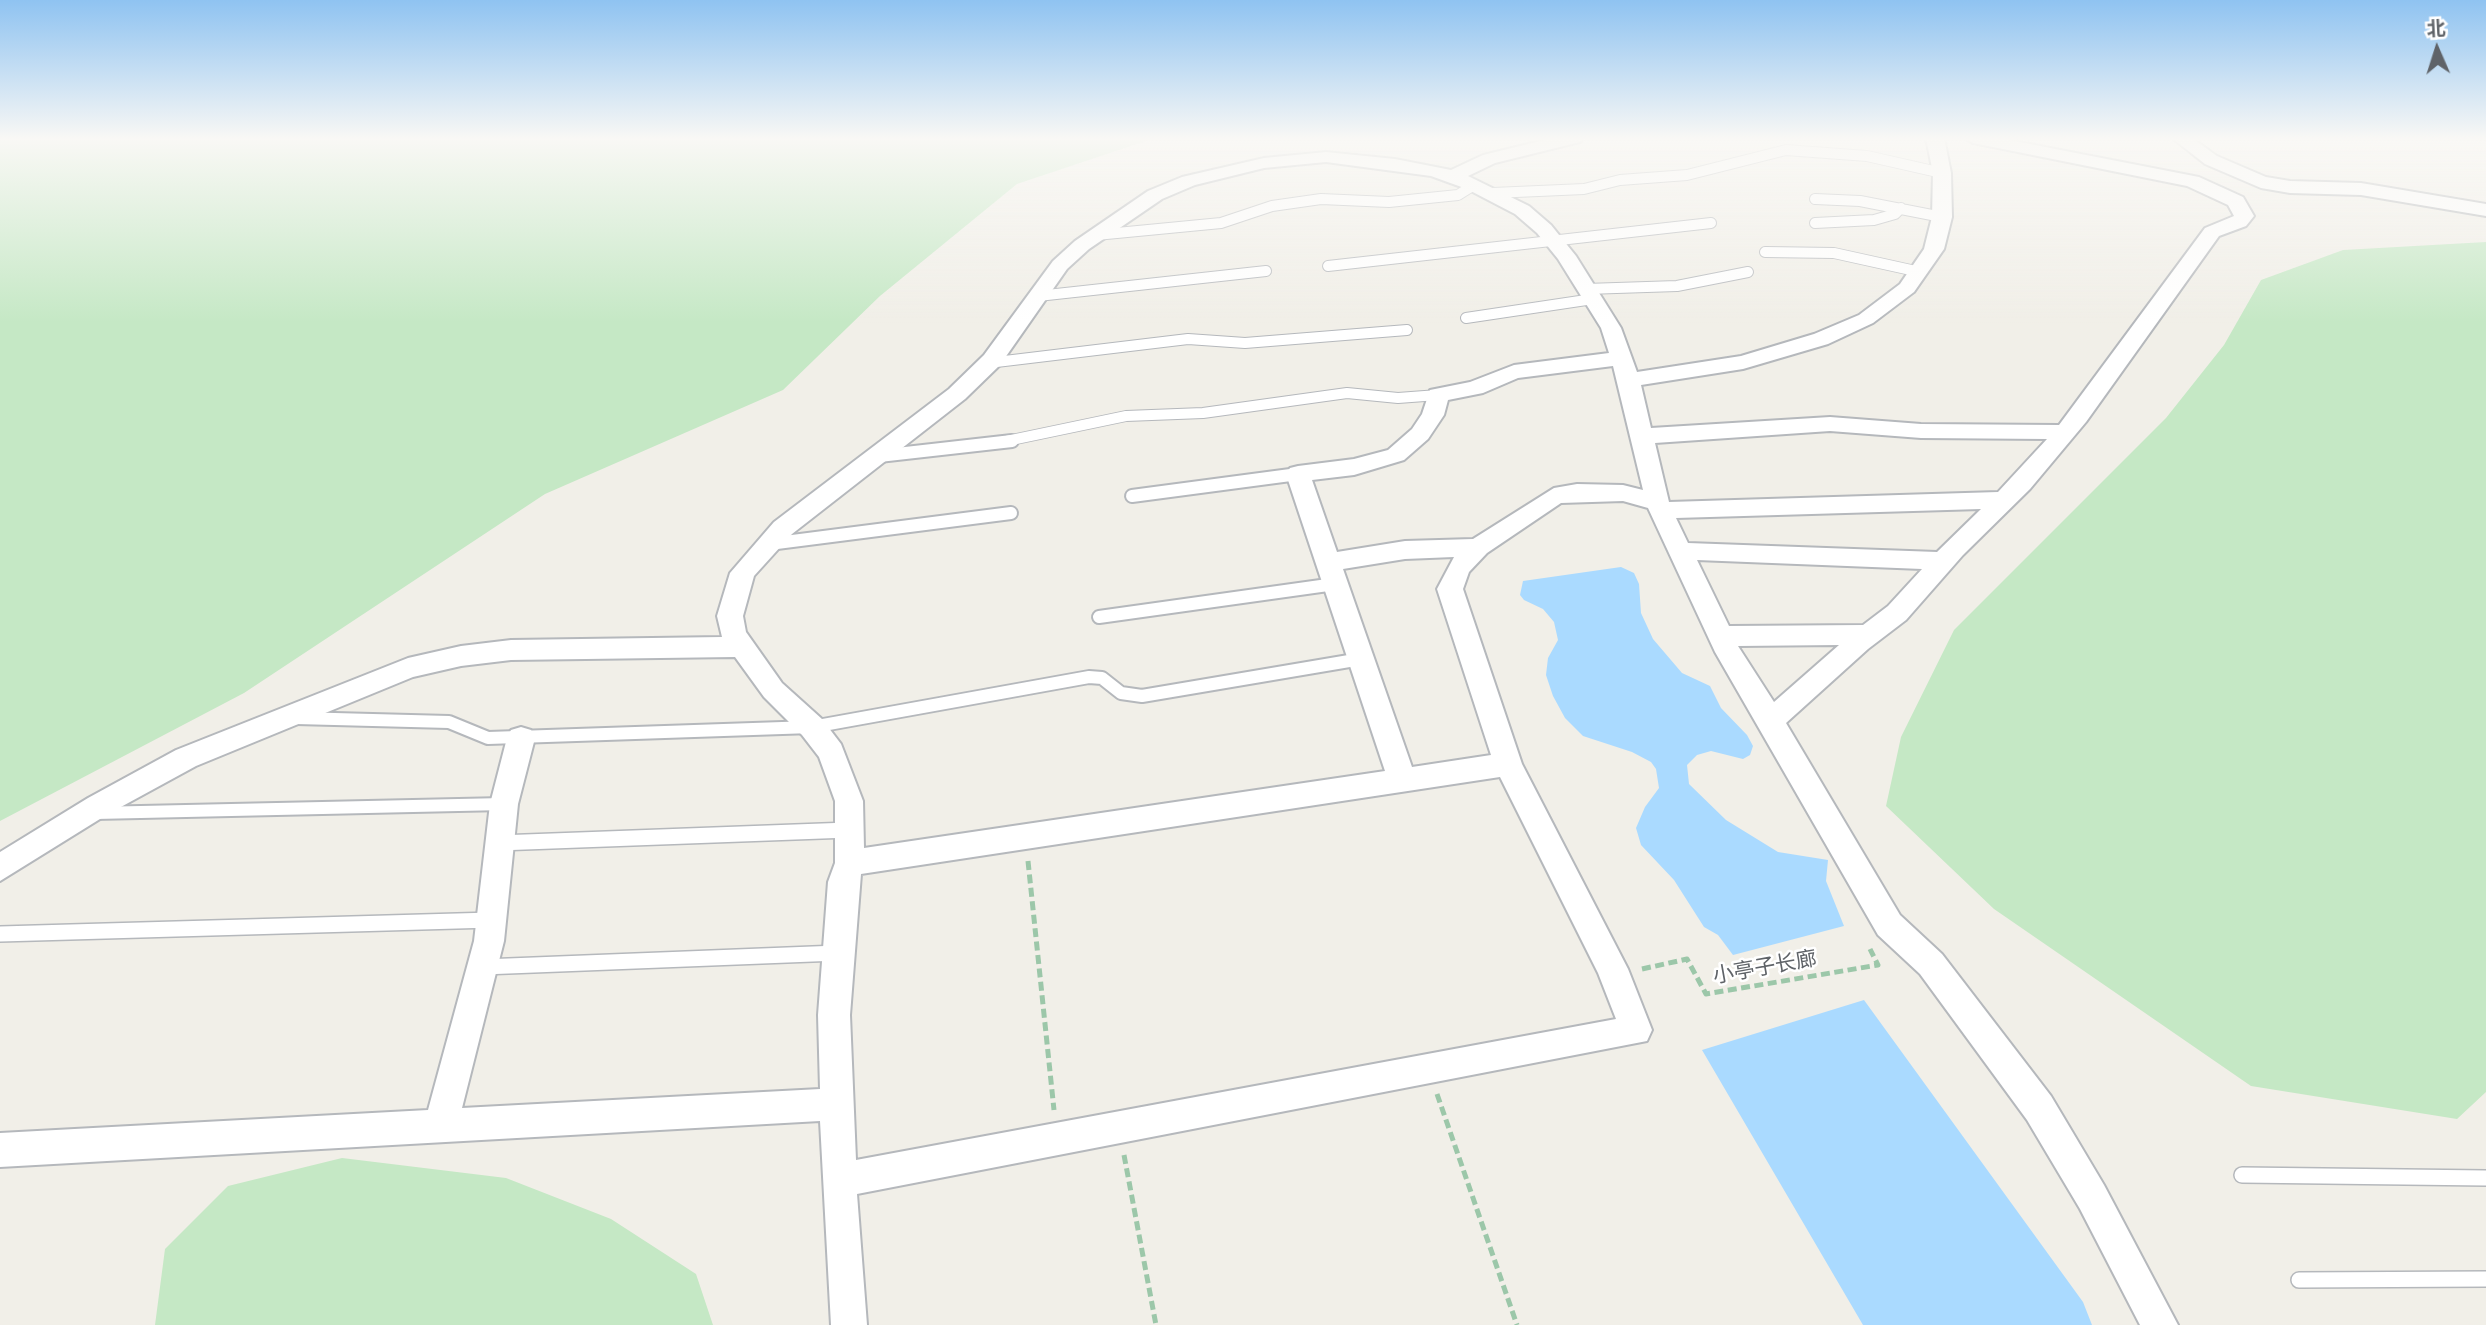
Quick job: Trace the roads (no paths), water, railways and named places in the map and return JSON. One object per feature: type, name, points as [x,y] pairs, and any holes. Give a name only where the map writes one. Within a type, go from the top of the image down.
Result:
[{"type":"street","points":[[849,1325],[839,1180],[834,1015],[843,882],[850,863],[849,801],[842,775],[831,752],[812,727],[773,690],[733,634],[730,616],[733,596],[742,573],[765,544],[957,394],[988,363],[1060,265],[1096,235],[1148,200]]},
{"type":"street","points":[[1503,200],[1522,209],[1552,239],[1611,328],[1625,369],[1659,506],[1720,636],[1892,927],[1931,964],[2039,1108],[2092,1197],[2160,1325]]},
{"type":"street","points":[[1402,780],[1298,474],[1354,467],[1396,455],[1420,434],[1433,415],[1438,395],[1475,388],[1514,372],[1743,362],[1821,339],[1867,319],[1907,288],[1934,249],[1942,217],[1942,200]]},
{"type":"street","points":[[1772,721],[1868,635],[1897,613],[1943,561],[2005,500],[2065,432],[2213,232],[2243,220],[2244,213],[2234,200]]},
{"type":"street","points":[[2423,200],[2486,211]]},
{"type":"street","points":[[1642,436],[1830,424],[1921,432],[2065,432]]},
{"type":"street","points":[[839,1180],[1119,1130],[1636,1030],[1614,973],[1508,764],[1450,589],[1458,568],[1478,547],[1554,496],[1577,492],[1623,493],[1659,506],[2005,500]]},
{"type":"street","points":[[1332,573],[1405,550],[1478,547]]},
{"type":"street","points":[[1680,551],[1943,561]]},
{"type":"street","points":[[1720,636],[1868,635]]},
{"type":"street","points":[[0,868],[88,813],[186,758],[408,668],[461,656],[511,650],[742,647]]},
{"type":"street","points":[[441,1125],[483,967],[492,920],[504,804],[521,738]]},
{"type":"street","points":[[850,863],[1025,839],[1508,764]]},
{"type":"street","points":[[0,1150],[837,1104]]},
{"type":"lane","points":[[1096,235],[1221,223],[1272,206],[1315,200]]},
{"type":"lane","points":[[1340,200],[1389,202],[1410,200]]},
{"type":"lane","points":[[1834,200],[1860,201],[1942,217]]},
{"type":"lane","points":[[1815,223],[1874,220],[1895,214],[1901,208]]},
{"type":"lane","points":[[1328,266],[1552,239],[1651,232],[1676,225],[1711,223]]},
{"type":"lane","points":[[1765,252],[1834,253],[1920,272]]},
{"type":"lane","points":[[1038,296],[1266,271]]},
{"type":"lane","points":[[1466,318],[1589,294],[1677,286],[1748,272]]},
{"type":"lane","points":[[988,363],[1188,339],[1245,344],[1407,330]]},
{"type":"lane","points":[[879,456],[1014,441],[1126,416],[1203,413],[1347,393],[1398,398],[1438,395]]},
{"type":"lane","points":[[1132,496],[1298,474]]},
{"type":"lane","points":[[765,544],[1011,513]]},
{"type":"lane","points":[[1099,617],[1332,573]]},
{"type":"lane","points":[[285,718],[439,721],[488,738],[812,727],[1089,677],[1102,678],[1121,693],[1142,695],[1361,659]]},
{"type":"lane","points":[[88,813],[504,804]]},
{"type":"lane","points":[[498,843],[849,830]]},
{"type":"lane","points":[[0,934],[492,920]]},
{"type":"lane","points":[[483,967],[838,953]]},
{"type":"lane","points":[[2242,1175],[2486,1178]]},
{"type":"lane","points":[[2299,1280],[2486,1279]]},
{"type":"water","points":[[1621,567],[1634,573],[1639,584],[1641,613],[1653,639],[1682,673],[1710,686],[1721,708],[1747,735],[1753,746],[1750,755],[1743,759],[1711,751],[1697,755],[1687,765],[1689,784],[1726,820],[1778,852],[1828,860],[1826,881],[1844,926],[1733,955],[1718,935],[1704,927],[1674,880],[1641,845],[1636,828],[1645,807],[1659,788],[1656,769],[1651,762],[1632,752],[1583,736],[1565,718],[1546,675],[1548,658],[1558,640],[1554,622],[1543,609],[1524,600],[1520,595],[1523,581]]},
{"type":"water","points":[[1864,1000],[2083,1302],[2092,1325],[1863,1325],[1702,1050]]}]
